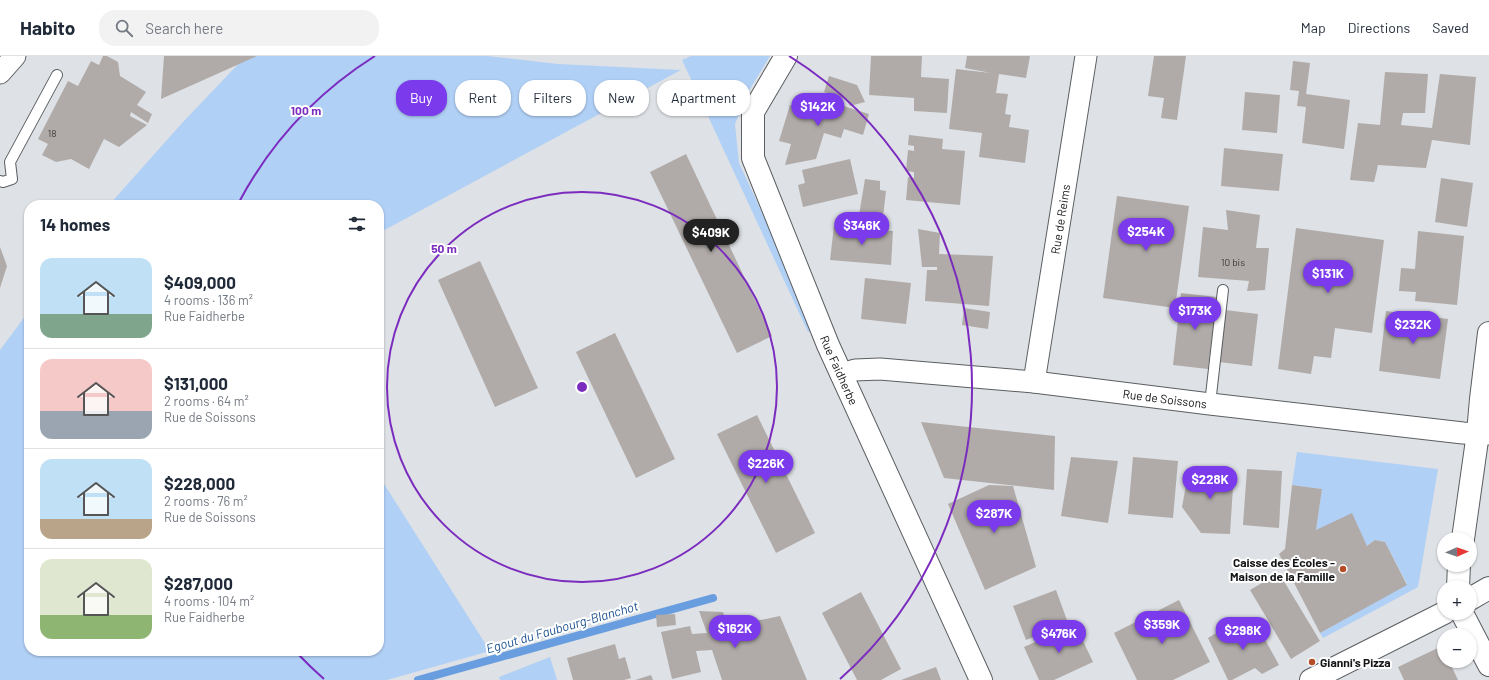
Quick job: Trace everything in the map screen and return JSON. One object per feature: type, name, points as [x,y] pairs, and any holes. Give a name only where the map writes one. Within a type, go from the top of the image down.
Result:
[{"type":"street","points":[[0,73],[15,56]]},
{"type":"street","name":"Rue Faidherbe","points":[[786,56],[753,112],[753,158],[828,345],[980,680]]},
{"type":"street","name":"Rue de Reims","points":[[1034,382],[1086,56]]},
{"type":"street","points":[[1464,532],[1484,434],[1481,399],[1489,333]]},
{"type":"street","name":"Rue de Soissons","points":[[841,374],[855,370],[880,369],[1034,382],[1210,404],[1484,434]]},
{"type":"street","points":[[1477,595],[1489,588]]},
{"type":"street","points":[[1311,680],[1437,617]]},
{"type":"street","points":[[1466,620],[1489,665]]},
{"type":"lane","points":[[0,181],[3,182],[12,179],[10,162],[58,75]]},
{"type":"lane","points":[[1210,404],[1223,290]]},
{"type":"shaded area","points":[[246,56],[487,56],[558,64],[681,70],[662,80],[657,80],[657,83],[649,87],[649,80],[594,80],[594,116],[596,116],[384,230],[384,200],[113,200],[183,122]]},
{"type":"shaded area","points":[[691,56],[770,56],[750,89],[750,80],[691,80],[682,60]]},
{"type":"shaded area","points":[[708,116],[738,116],[735,124],[739,163],[816,329],[808,332]]},
{"type":"shaded area","points":[[24,318],[24,656],[384,656],[384,484],[490,651],[387,680],[0,680],[0,350]]},
{"type":"shaded area","points":[[1297,452],[1438,469],[1418,587],[1323,638],[1320,633],[1407,584],[1385,542],[1375,540],[1367,546],[1316,530],[1322,489],[1292,485]]},
{"type":"shaded area","points":[[550,657],[557,680],[500,680],[499,677]]},
{"type":"building","points":[[103,56],[107,56],[118,62],[120,76],[146,92],[137,105],[152,114],[148,123],[131,112],[130,116],[147,125],[119,147],[104,139],[89,169],[71,159],[56,162],[42,155],[48,144],[38,139],[68,81],[78,86],[91,61],[99,65]]},
{"type":"building","points":[[164,56],[257,56],[161,99]]},
{"type":"building","points":[[871,56],[922,56],[921,77],[949,79],[947,113],[914,111],[914,98],[869,95]]},
{"type":"building","points":[[967,56],[1030,56],[1026,78],[999,74],[996,93],[1008,94],[1005,114],[1011,115],[1009,127],[1029,130],[1025,163],[979,157],[982,133],[949,129],[956,69],[991,73],[965,68]]},
{"type":"building","points":[[1154,56],[1186,56],[1177,120],[1161,118],[1164,98],[1148,96]]},
{"type":"building","points":[[1293,61],[1310,63],[1306,94],[1350,100],[1344,149],[1302,143],[1306,107],[1297,106],[1299,91],[1290,90]]},
{"type":"building","points":[[1385,72],[1428,74],[1425,113],[1403,113],[1401,125],[1432,128],[1440,74],[1476,77],[1470,145],[1432,140],[1426,168],[1378,165],[1374,182],[1350,180],[1358,123],[1380,125]]},
{"type":"building","points":[[829,76],[857,85],[865,102],[850,106],[846,99],[824,92]]},
{"type":"building","points":[[1245,92],[1280,95],[1277,133],[1242,130]]},
{"type":"building","points":[[808,95],[869,114],[863,135],[844,129],[841,138],[824,133],[816,159],[785,165],[791,144],[779,141],[790,105],[804,109]]},
{"type":"building","points":[[909,135],[943,139],[942,149],[965,151],[960,205],[906,200],[908,177],[914,178],[914,172],[906,171],[908,150],[914,151],[914,146],[908,145]]},
{"type":"building","points":[[1224,148],[1283,154],[1279,191],[1221,186]]},
{"type":"building","points":[[686,154],[772,336],[737,353],[650,172]]},
{"type":"building","points":[[850,159],[858,194],[803,207],[798,185],[805,183],[802,170]]},
{"type":"building","points":[[1441,178],[1473,183],[1467,227],[1435,222]]},
{"type":"building","points":[[865,179],[880,181],[880,190],[886,191],[882,226],[858,221]]},
{"type":"building","points":[[1117,196],[1189,206],[1175,308],[1103,298]]},
{"type":"building","points":[[1226,210],[1260,215],[1256,248],[1269,248],[1265,290],[1247,291],[1249,281],[1198,277],[1203,227],[1228,230]]},
{"type":"building","points":[[834,226],[893,231],[891,265],[830,260]]},
{"type":"building","points":[[1296,228],[1384,240],[1372,333],[1335,328],[1331,358],[1314,356],[1311,374],[1278,369]]},
{"type":"building","points":[[918,229],[940,233],[939,254],[993,256],[989,306],[925,301],[927,270],[937,270],[937,267],[922,267]]},
{"type":"building","points":[[1418,231],[1464,236],[1457,305],[1415,301],[1416,292],[1399,291],[1401,268],[1415,269]]},
{"type":"building","points":[[0,247],[7,266],[0,288]]},
{"type":"building","points":[[480,261],[538,388],[495,407],[438,280]]},
{"type":"building","points":[[865,278],[911,283],[906,324],[861,319]]},
{"type":"building","points":[[1181,293],[1217,297],[1208,369],[1173,365]]},
{"type":"building","points":[[964,308],[990,312],[988,329],[962,325]]},
{"type":"building","points":[[1225,310],[1258,314],[1252,366],[1219,362]]},
{"type":"building","points":[[1386,311],[1448,319],[1440,379],[1379,371]]},
{"type":"building","points":[[615,333],[675,459],[636,478],[576,352]]},
{"type":"building","points":[[757,415],[815,533],[776,553],[717,434]]},
{"type":"building","points":[[921,422],[1055,436],[1054,490],[944,478]]},
{"type":"building","points":[[1071,457],[1118,461],[1108,523],[1061,516]]},
{"type":"building","points":[[1133,457],[1178,461],[1173,518],[1128,514]]},
{"type":"building","points":[[1189,469],[1234,471],[1230,534],[1201,533],[1182,507]]},
{"type":"building","points":[[1247,469],[1282,471],[1279,528],[1243,525]]},
{"type":"building","points":[[989,485],[1013,486],[1036,567],[985,590],[948,504]]},
{"type":"building","name":"Caisse des Écoles - Maison de la Famille","points":[[1292,485],[1322,489],[1316,530],[1352,513],[1367,546],[1375,540],[1385,542],[1407,585],[1320,633],[1279,554],[1285,549]]},
{"type":"building","points":[[1279,573],[1320,641],[1291,659],[1250,590]]},
{"type":"building","points":[[1056,590],[1068,623],[1026,640],[1013,606]]},
{"type":"building","points":[[861,592],[901,669],[881,680],[857,680],[822,613]]},
{"type":"building","points":[[1179,600],[1210,662],[1173,680],[1137,680],[1114,633]]},
{"type":"building","points":[[699,611],[723,612],[726,621],[761,620],[780,616],[807,680],[722,680],[712,650],[696,651],[701,672],[672,679],[661,632],[690,626],[692,634],[707,633]]},
{"type":"building","points":[[675,614],[676,625],[657,627],[656,615]]},
{"type":"building","points":[[1253,618],[1279,665],[1262,674],[1255,668],[1232,680],[1228,680],[1208,638],[1221,630],[1227,640],[1238,637],[1237,625]]},
{"type":"building","points":[[1075,624],[1093,662],[1054,680],[1039,680],[1024,647]]},
{"type":"building","points":[[615,644],[619,659],[625,657],[631,678],[624,680],[573,680],[567,658]]},
{"type":"building","points":[[1437,648],[1437,668],[1452,668],[1458,680],[1404,680],[1398,667]]},
{"type":"building","points":[[936,667],[941,680],[901,680]]},
{"type":"building","points":[[651,675],[653,680],[635,680]]},
{"type":"waterway","name":"Egout du Faubourg-Blanchot","points":[[418,680],[713,598]]},
{"type":"place","name":"Caisse des Écoles - Maison de la Famille","points":[[1343,569]]},
{"type":"place","name":"Gianni's Pizza","points":[[1312,662]]}]
